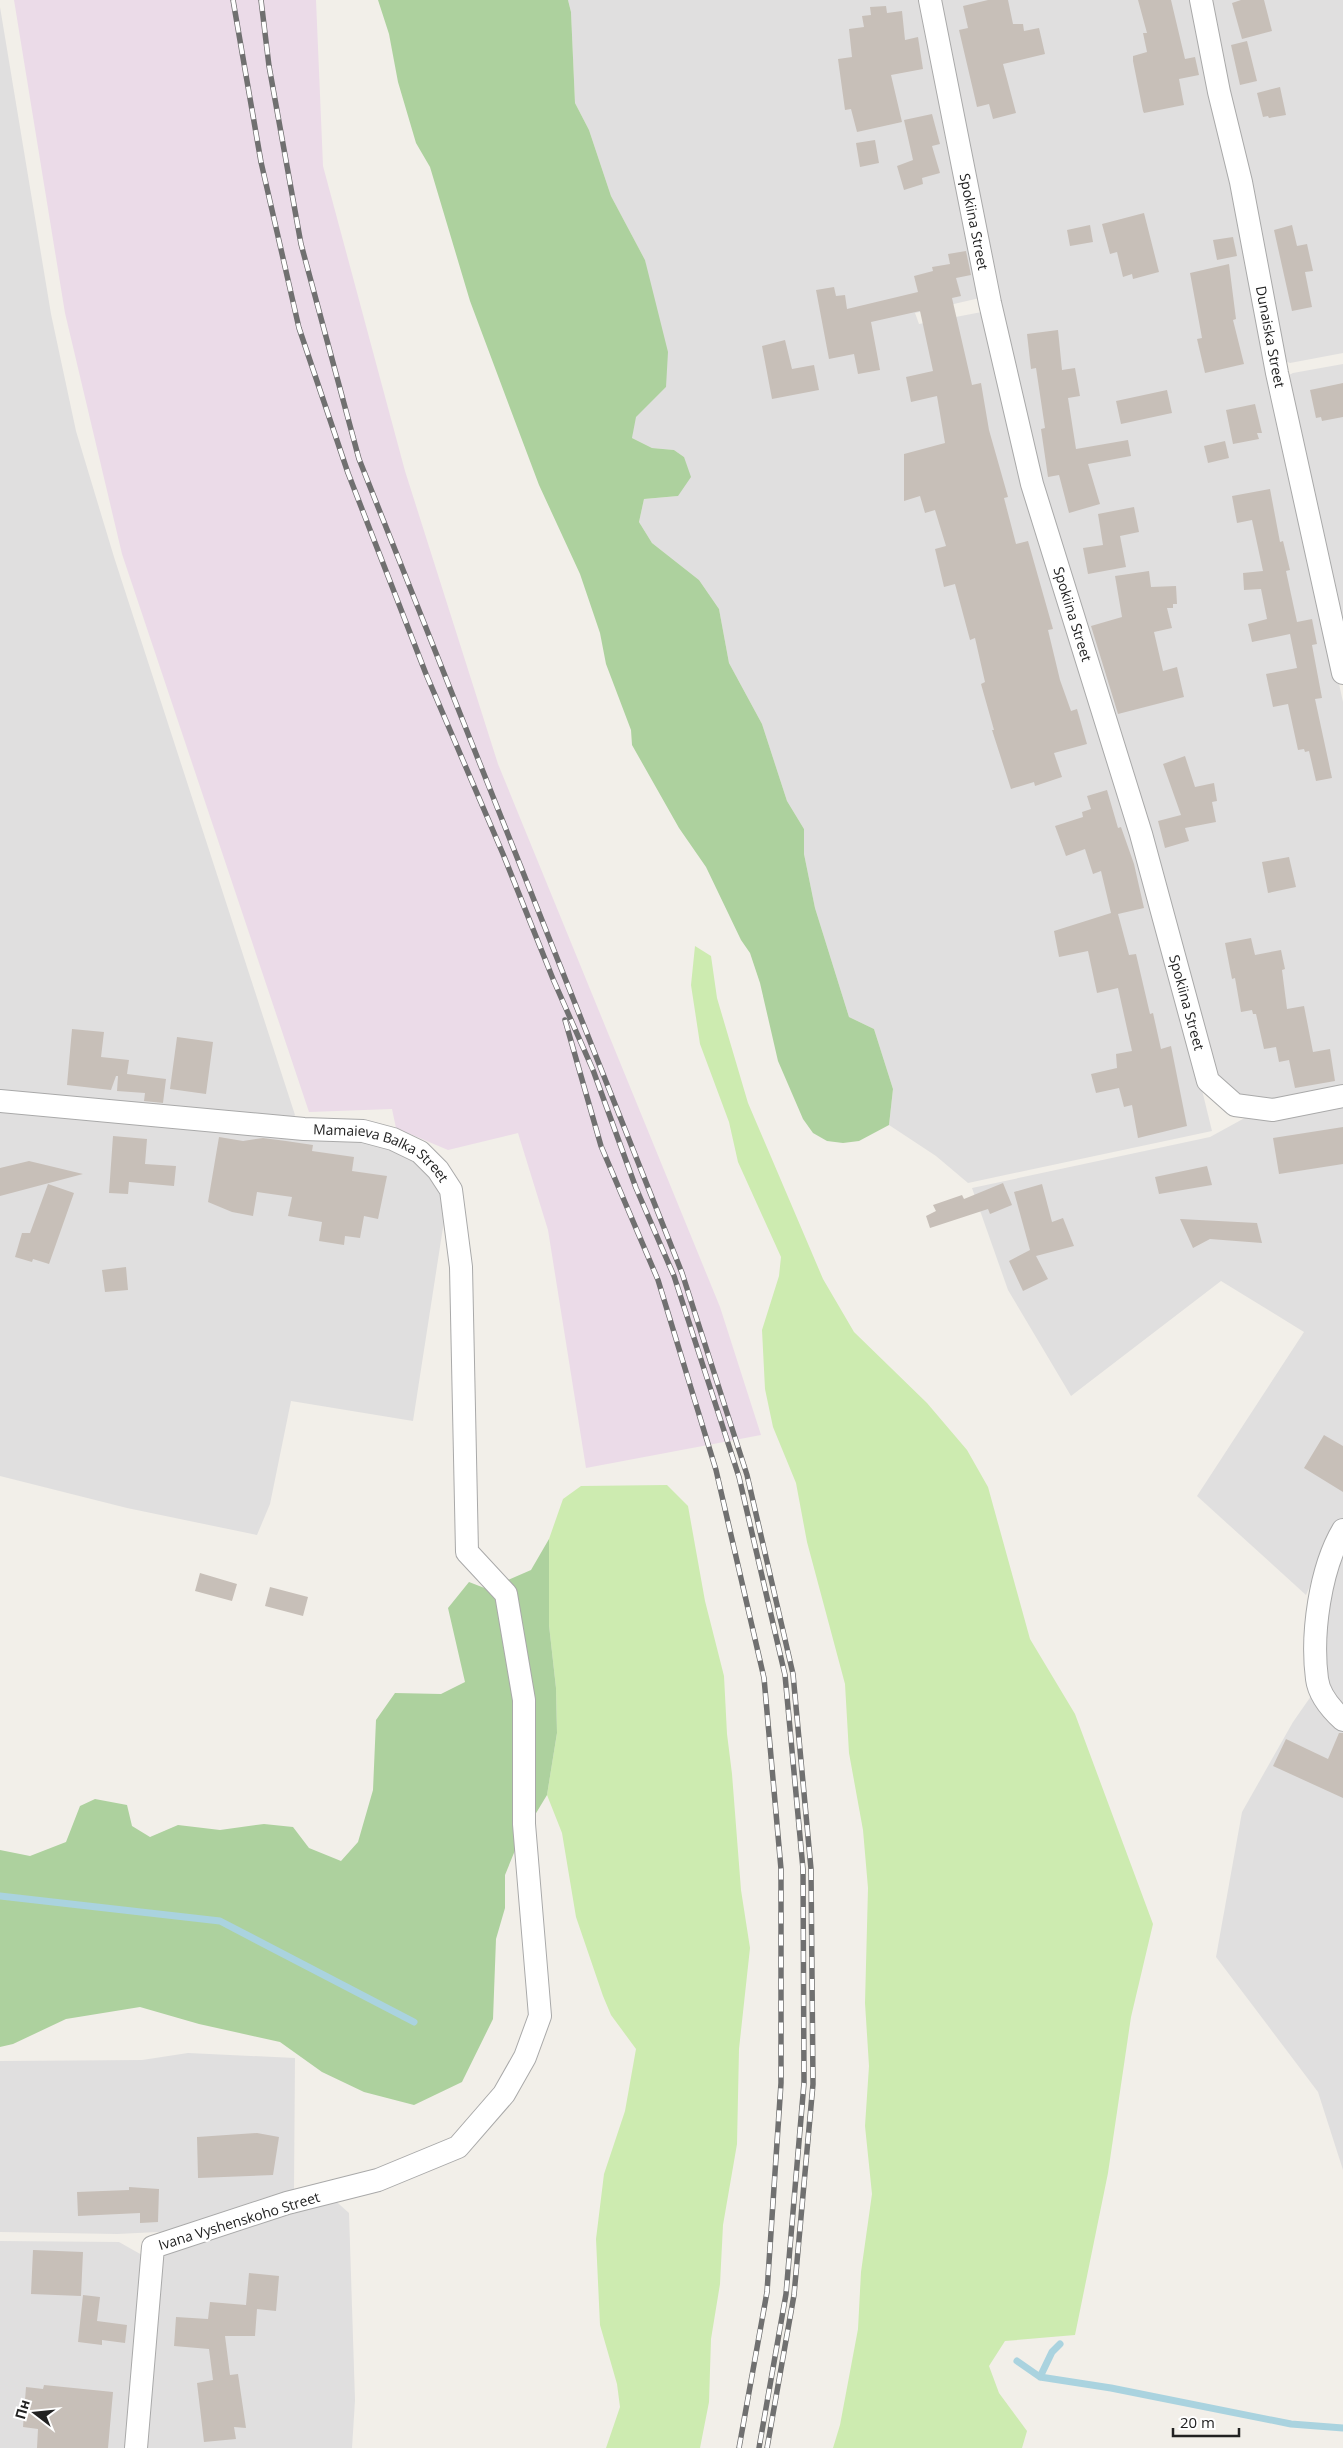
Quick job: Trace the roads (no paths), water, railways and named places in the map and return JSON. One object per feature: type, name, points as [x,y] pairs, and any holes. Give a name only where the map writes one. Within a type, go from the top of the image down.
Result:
[{"type":"street","name":"Spokiina Street","points":[[930,0],[990,303],[1032,484],[1141,834],[1208,1081],[1235,1105],[1273,1110],[1343,1096]]},
{"type":"street","name":"Dunaiska Street","points":[[1202,0],[1277,373],[1343,673]]},
{"type":"street","name":"Mamaieva Balka Street","points":[[0,1101],[304,1129],[363,1131],[393,1139],[420,1152],[438,1170],[451,1190],[461,1267],[467,1552],[506,1594],[524,1700],[524,1824],[540,2016],[525,2057],[504,2094],[458,2147]]},
{"type":"street","points":[[1343,1530],[1332,1548],[1316,1620],[1317,1680],[1329,1706],[1343,1720]]},
{"type":"street","name":"Ivana Vyshenskoho Street","points":[[136,2448],[153,2247],[287,2203],[378,2180],[458,2147]]},
{"type":"waterway","points":[[0,1896],[220,1921],[414,2022]]},
{"type":"waterway","points":[[1040,2377],[1052,2352],[1060,2344]]},
{"type":"waterway","points":[[1017,2361],[1040,2377],[1111,2388],[1291,2424],[1343,2428]]},
{"type":"railway","points":[[233,0],[261,162],[299,328],[348,473],[426,674],[593,1070],[636,1188],[674,1276],[739,1477],[785,1675],[803,1869],[804,2083],[786,2294],[759,2448]]},
{"type":"railway","points":[[261,0],[269,66],[301,244],[359,459],[682,1273],[747,1475],[793,1674],[811,1869],[813,2084],[794,2295],[767,2448]]},
{"type":"railway","points":[[565,1020],[601,1146],[658,1280],[716,1470],[764,1678],[781,1869],[781,2083],[767,2292],[739,2448]]}]
